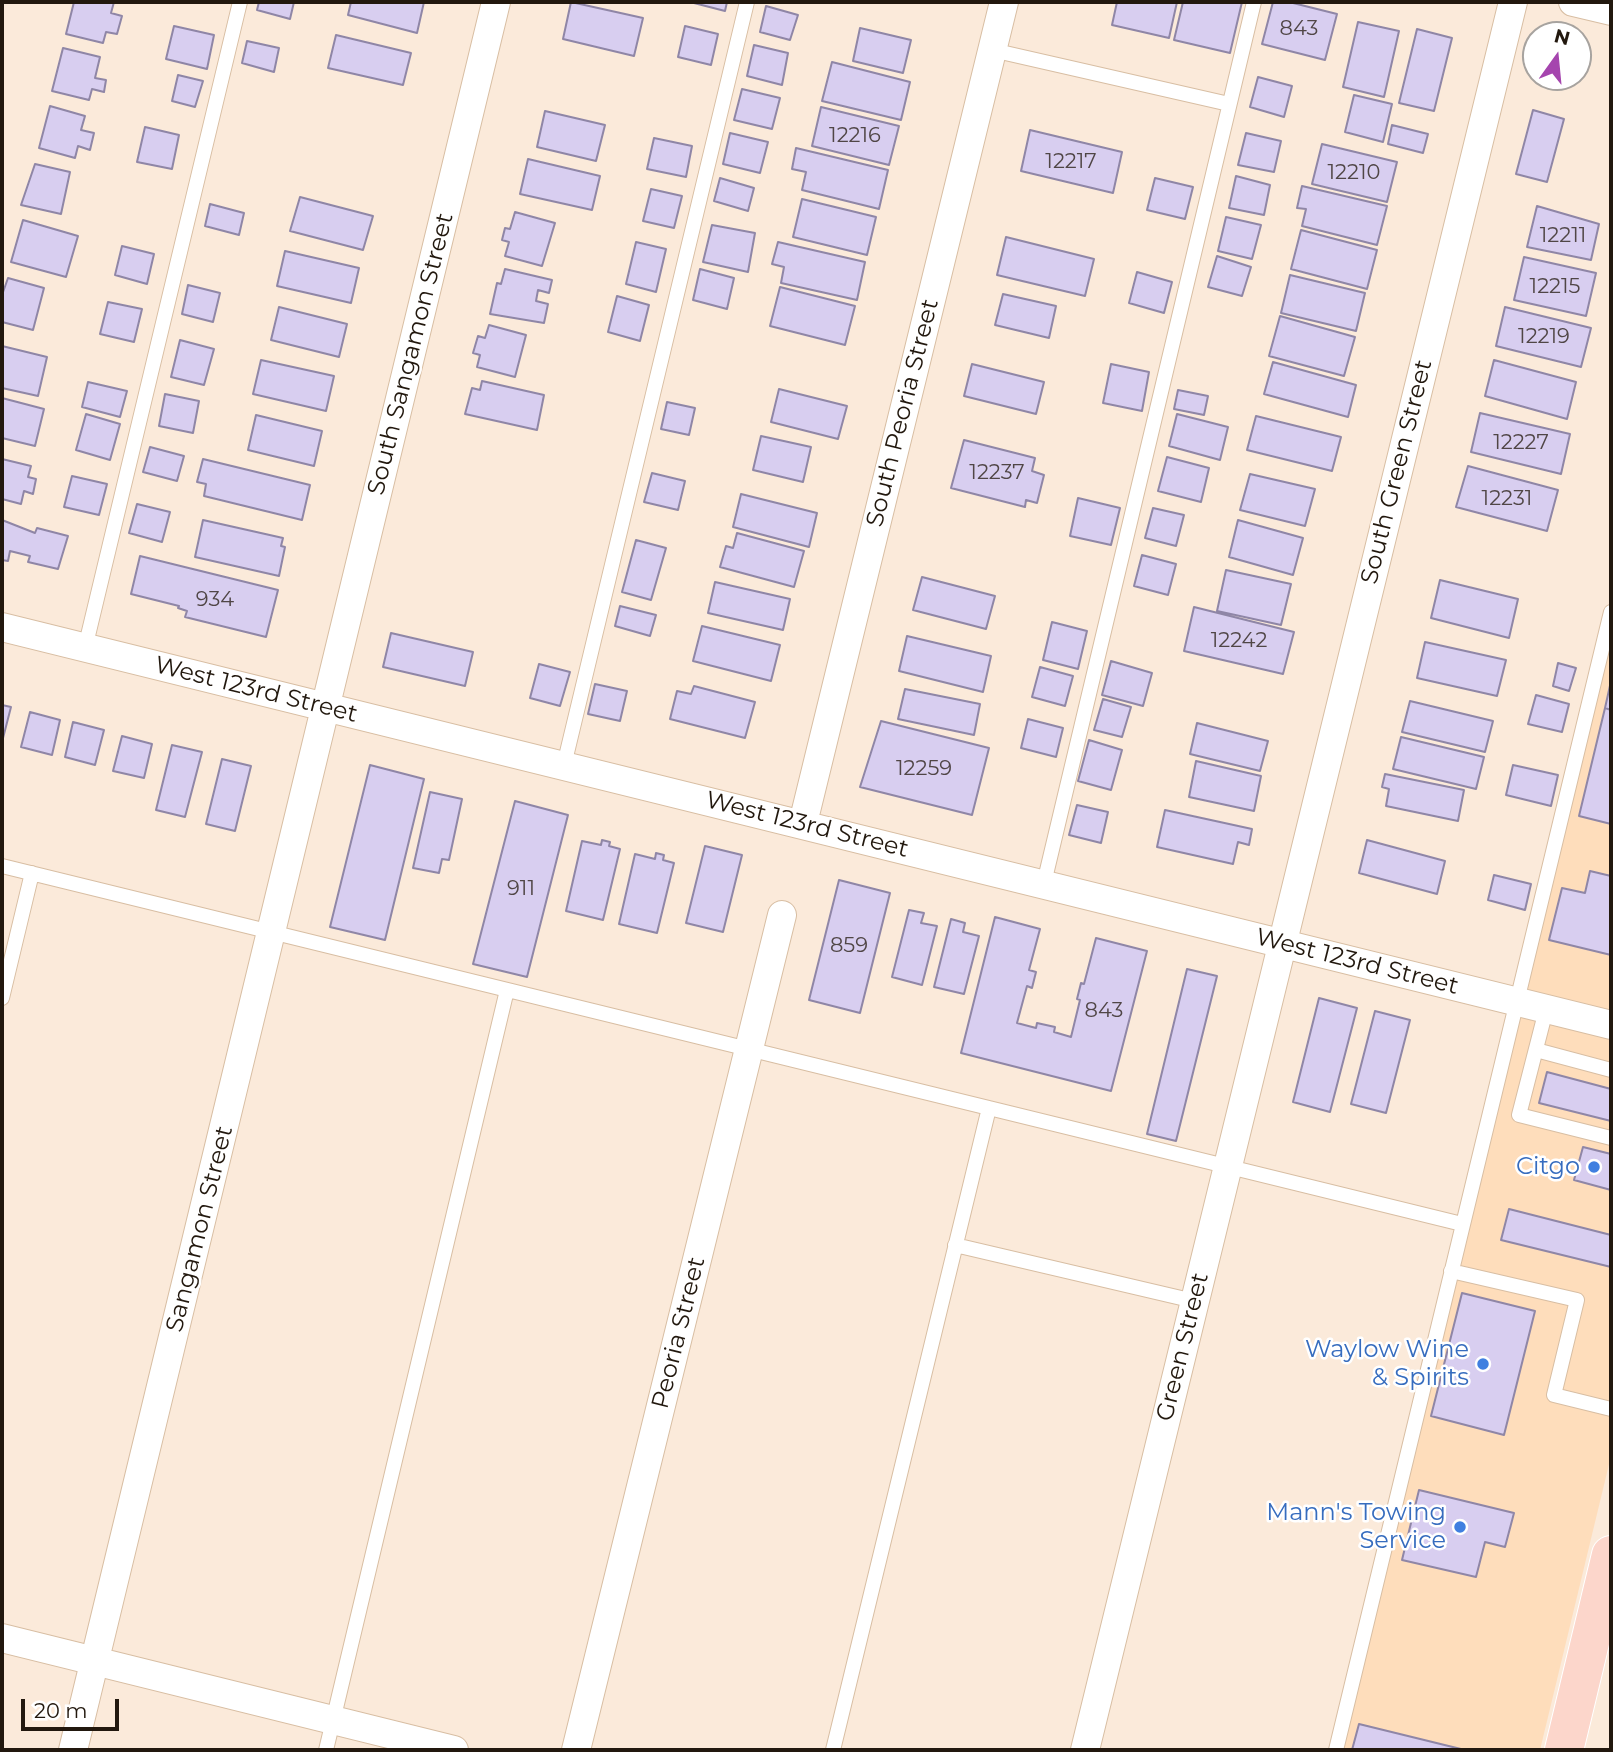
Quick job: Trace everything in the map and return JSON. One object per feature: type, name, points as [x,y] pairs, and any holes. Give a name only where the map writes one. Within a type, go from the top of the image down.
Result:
[{"type":"main road","points":[[1564,1750],[1611,1555]]},
{"type":"street","name":"South Sangamon Street","points":[[326,707],[496,2]]},
{"type":"street","name":"South Peoria Street","points":[[803,823],[1004,2]]},
{"type":"street","name":"South Green Street","points":[[1281,943],[1513,2]]},
{"type":"street","points":[[1573,2],[1611,11]]},
{"type":"street","name":"West 123rd Street","points":[[2,627],[1611,1025]]},
{"type":"street","name":"Sangamon Street","points":[[73,1750],[326,707]]},
{"type":"street","name":"Peoria Street","points":[[576,1750],[782,915]]},
{"type":"street","name":"Green Street","points":[[1085,1750],[1281,943]]},
{"type":"street","points":[[2,1638],[454,1750]]},
{"type":"lane","points":[[85,648],[240,2]]},
{"type":"lane","points":[[564,765],[747,2]]},
{"type":"lane","points":[[1044,883],[1254,2]]},
{"type":"lane","points":[[992,50],[1229,104]]},
{"type":"lane","points":[[1336,1750],[1611,612]]},
{"type":"lane","points":[[2,866],[1462,1224]]},
{"type":"lane","points":[[2,998],[32,873]]},
{"type":"lane","points":[[326,1750],[507,990]]},
{"type":"lane","points":[[1546,1010],[1519,1115],[1611,1138]]},
{"type":"lane","points":[[1536,1050],[1611,1070]]},
{"type":"lane","points":[[833,1750],[989,1108]]},
{"type":"lane","points":[[955,1245],[1194,1301]]},
{"type":"lane","points":[[1451,1271],[1577,1300],[1555,1395],[1611,1409]]},
{"type":"shaded area","points":[[1611,630],[1611,1456],[1540,1750],[1342,1750]]},
{"type":"building","points":[[74,2],[114,2],[111,13],[122,16],[117,34],[106,32],[103,43],[66,34]]},
{"type":"building","points":[[259,2],[294,2],[290,19],[257,10]]},
{"type":"building","points":[[351,2],[424,2],[417,33],[348,15]]},
{"type":"building","points":[[571,2],[643,18],[634,56],[563,39]]},
{"type":"building","points":[[690,2],[727,2],[725,11]]},
{"type":"building","points":[[1117,2],[1177,2],[1169,38],[1112,25]]},
{"type":"building","points":[[1183,2],[1242,2],[1230,53],[1174,40]]},
{"type":"building","points":[[1273,2],[1289,2],[1337,14],[1325,60],[1262,44]]},
{"type":"building","points":[[766,6],[798,15],[790,40],[760,32]]},
{"type":"building","points":[[1358,22],[1399,31],[1384,97],[1343,87]]},
{"type":"building","points":[[174,26],[214,35],[207,69],[166,59]]},
{"type":"building","points":[[685,26],[718,34],[711,65],[678,57]]},
{"type":"building","points":[[860,28],[911,40],[903,73],[853,61]]},
{"type":"building","points":[[1417,29],[1452,38],[1434,111],[1399,103]]},
{"type":"building","points":[[336,35],[411,53],[403,85],[328,68]]},
{"type":"building","points":[[247,41],[279,48],[274,72],[242,63]]},
{"type":"building","points":[[754,45],[788,53],[782,85],[747,76]]},
{"type":"building","points":[[63,48],[100,57],[95,78],[106,80],[104,92],[92,89],[89,100],[52,91]]},
{"type":"building","points":[[832,62],[910,82],[901,120],[822,101]]},
{"type":"building","points":[[178,75],[203,81],[195,107],[172,101]]},
{"type":"building","points":[[1258,77],[1292,86],[1284,117],[1250,107]]},
{"type":"building","points":[[742,89],[780,98],[772,129],[734,120]]},
{"type":"building","points":[[1354,95],[1392,104],[1383,142],[1345,132]]},
{"type":"building","points":[[50,106],[85,116],[81,130],[94,133],[90,150],[78,146],[75,158],[39,148]]},
{"type":"building","points":[[821,107],[899,126],[889,165],[812,146]]},
{"type":"building","points":[[1533,110],[1564,119],[1547,182],[1516,174]]},
{"type":"building","points":[[545,111],[605,125],[596,161],[537,147]]},
{"type":"building","points":[[1392,125],[1428,134],[1423,153],[1388,144]]},
{"type":"building","points":[[145,127],[179,135],[172,169],[137,162]]},
{"type":"building","points":[[1030,130],[1122,152],[1113,193],[1021,171]]},
{"type":"building","points":[[730,133],[768,142],[760,173],[723,164]]},
{"type":"building","points":[[1246,133],[1281,141],[1274,172],[1238,165]]},
{"type":"building","points":[[654,138],[692,146],[686,177],[647,169]]},
{"type":"building","points":[[1322,144],[1397,162],[1387,202],[1312,184]]},
{"type":"building","points":[[796,148],[888,170],[879,209],[802,190],[806,172],[792,169]]},
{"type":"building","points":[[528,159],[600,176],[592,210],[520,194]]},
{"type":"building","points":[[35,164],[70,172],[61,214],[21,205]]},
{"type":"building","points":[[1236,176],[1270,185],[1264,215],[1229,208]]},
{"type":"building","points":[[720,178],[754,188],[748,211],[714,201]]},
{"type":"building","points":[[1155,178],[1193,187],[1185,219],[1147,210]]},
{"type":"building","points":[[1302,186],[1387,206],[1377,245],[1302,226],[1306,209],[1297,208]]},
{"type":"building","points":[[651,189],[682,196],[674,228],[643,221]]},
{"type":"building","points":[[300,197],[373,216],[363,250],[290,231]]},
{"type":"building","points":[[802,199],[876,217],[867,255],[793,237]]},
{"type":"building","points":[[210,204],[244,213],[239,235],[205,226]]},
{"type":"building","points":[[1537,206],[1599,224],[1591,260],[1527,247]]},
{"type":"building","points":[[515,212],[555,223],[542,266],[505,256],[509,242],[502,240],[505,228],[510,229]]},
{"type":"building","points":[[1226,217],[1261,225],[1252,259],[1218,251]]},
{"type":"building","points":[[23,220],[78,236],[66,277],[11,262]]},
{"type":"building","points":[[712,225],[755,233],[748,272],[703,262]]},
{"type":"building","points":[[1301,230],[1377,250],[1367,289],[1291,269]]},
{"type":"building","points":[[1006,237],[1094,259],[1085,296],[997,275]]},
{"type":"building","points":[[636,242],[666,249],[656,292],[626,284]]},
{"type":"building","points":[[778,242],[865,262],[857,300],[781,283],[784,267],[772,264]]},
{"type":"building","points":[[122,246],[154,254],[147,284],[115,275]]},
{"type":"building","points":[[285,251],[359,268],[351,303],[277,286]]},
{"type":"building","points":[[1217,256],[1251,267],[1242,296],[1208,287]]},
{"type":"building","points":[[1524,257],[1596,273],[1586,316],[1514,300]]},
{"type":"building","points":[[505,269],[552,280],[549,293],[538,290],[536,301],[548,304],[544,323],[490,314],[497,283],[501,284]]},
{"type":"building","points":[[700,269],[734,278],[727,309],[693,300]]},
{"type":"building","points":[[1137,272],[1172,282],[1164,313],[1129,303]]},
{"type":"building","points":[[1290,275],[1365,293],[1356,331],[1281,313]]},
{"type":"building","points":[[8,278],[44,288],[33,330],[2,322],[2,295]]},
{"type":"building","points":[[188,285],[220,293],[213,322],[182,314]]},
{"type":"building","points":[[780,287],[855,306],[845,345],[770,326]]},
{"type":"building","points":[[1003,294],[1056,306],[1049,338],[995,325]]},
{"type":"building","points":[[617,296],[649,305],[640,341],[608,332]]},
{"type":"building","points":[[108,302],[142,309],[134,342],[100,334]]},
{"type":"building","points":[[279,307],[347,324],[339,357],[271,340]]},
{"type":"building","points":[[1505,307],[1591,328],[1581,367],[1496,346]]},
{"type":"building","points":[[1280,316],[1355,337],[1344,376],[1269,356]]},
{"type":"building","points":[[489,325],[526,335],[515,377],[477,367],[480,355],[473,353],[478,336],[485,338]]},
{"type":"building","points":[[180,340],[214,349],[204,385],[171,377]]},
{"type":"building","points":[[2,346],[47,357],[38,396],[2,388]]},
{"type":"building","points":[[261,360],[334,376],[326,411],[253,394]]},
{"type":"building","points":[[1494,360],[1576,382],[1567,419],[1485,396]]},
{"type":"building","points":[[1273,362],[1356,385],[1348,417],[1264,394]]},
{"type":"building","points":[[972,364],[1044,382],[1036,414],[964,396]]},
{"type":"building","points":[[1111,364],[1149,372],[1142,411],[1103,403]]},
{"type":"building","points":[[482,381],[544,395],[537,430],[465,414],[472,388],[480,390]]},
{"type":"building","points":[[88,382],[127,391],[120,417],[82,407]]},
{"type":"building","points":[[779,389],[847,406],[838,439],[771,422]]},
{"type":"building","points":[[1178,390],[1208,396],[1204,415],[1174,409]]},
{"type":"building","points":[[165,394],[199,401],[193,433],[159,426]]},
{"type":"building","points":[[2,398],[44,409],[35,446],[2,438]]},
{"type":"building","points":[[667,402],[695,408],[689,435],[661,429]]},
{"type":"building","points":[[1480,413],[1570,434],[1561,474],[1471,452]]},
{"type":"building","points":[[86,414],[120,424],[110,460],[76,450]]},
{"type":"building","points":[[1177,414],[1228,427],[1220,460],[1169,446]]},
{"type":"building","points":[[256,415],[322,431],[314,466],[248,450]]},
{"type":"building","points":[[1256,416],[1341,437],[1332,471],[1247,450]]},
{"type":"building","points":[[761,436],[811,447],[803,482],[753,470]]},
{"type":"building","points":[[964,440],[1035,458],[1032,471],[1044,475],[1037,503],[1026,500],[1025,507],[951,488]]},
{"type":"building","points":[[150,447],[184,456],[177,481],[143,472]]},
{"type":"building","points":[[1167,457],[1209,468],[1201,502],[1158,491]]},
{"type":"building","points":[[2,459],[31,466],[28,477],[36,479],[33,494],[24,491],[21,504],[2,499]]},
{"type":"building","points":[[203,459],[310,485],[302,520],[204,496],[206,484],[197,482]]},
{"type":"building","points":[[1468,466],[1558,490],[1547,531],[1456,507]]},
{"type":"building","points":[[652,473],[685,481],[678,510],[644,502]]},
{"type":"building","points":[[1250,474],[1315,489],[1305,526],[1240,510]]},
{"type":"building","points":[[72,476],[107,484],[99,515],[64,507]]},
{"type":"building","points":[[741,494],[817,513],[809,547],[733,527]]},
{"type":"building","points":[[1078,498],[1120,508],[1111,545],[1070,536]]},
{"type":"building","points":[[137,504],[170,512],[162,542],[129,533]]},
{"type":"building","points":[[1153,508],[1184,515],[1176,546],[1145,538]]},
{"type":"building","points":[[2,520],[35,533],[37,528],[68,536],[58,569],[28,562],[30,556],[10,551],[8,561],[2,560]]},
{"type":"building","points":[[203,520],[283,538],[281,546],[285,547],[279,576],[195,557]]},
{"type":"building","points":[[1238,520],[1303,538],[1293,575],[1229,557]]},
{"type":"building","points":[[737,533],[804,551],[794,587],[720,567],[726,546],[733,548]]},
{"type":"building","points":[[636,540],[666,548],[651,600],[622,592]]},
{"type":"building","points":[[1142,555],[1176,564],[1168,595],[1134,586]]},
{"type":"building","points":[[140,556],[278,590],[266,637],[185,617],[187,611],[178,608],[179,606],[131,594]]},
{"type":"building","points":[[1226,570],[1291,584],[1281,625],[1217,611]]},
{"type":"building","points":[[922,577],[995,596],[986,629],[913,610]]},
{"type":"building","points":[[1440,580],[1518,599],[1509,638],[1431,618]]},
{"type":"building","points":[[715,582],[790,599],[783,630],[708,613]]},
{"type":"building","points":[[620,606],[656,615],[650,636],[615,626]]},
{"type":"building","points":[[1194,607],[1294,632],[1283,674],[1184,651]]},
{"type":"building","points":[[1052,622],[1087,631],[1078,669],[1043,660]]},
{"type":"building","points":[[702,626],[780,645],[771,681],[693,661]]},
{"type":"building","points":[[391,633],[473,652],[465,686],[383,667]]},
{"type":"building","points":[[907,636],[991,656],[983,692],[899,671]]},
{"type":"building","points":[[1425,642],[1506,660],[1497,696],[1417,678]]},
{"type":"building","points":[[1111,661],[1152,673],[1143,706],[1102,695]]},
{"type":"building","points":[[1558,663],[1576,668],[1569,691],[1553,686]]},
{"type":"building","points":[[539,664],[570,672],[560,706],[530,698]]},
{"type":"building","points":[[1040,667],[1073,676],[1065,706],[1032,697]]},
{"type":"building","points":[[1611,681],[1611,710],[1605,708]]},
{"type":"building","points":[[595,684],[627,691],[620,721],[588,714]]},
{"type":"building","points":[[694,686],[755,702],[745,738],[670,719],[677,691],[691,694]]},
{"type":"building","points":[[905,689],[980,704],[974,735],[898,719]]},
{"type":"building","points":[[1536,695],[1569,704],[1562,732],[1528,724]]},
{"type":"building","points":[[1103,699],[1131,707],[1122,737],[1094,730]]},
{"type":"building","points":[[1410,701],[1493,721],[1485,752],[1402,732]]},
{"type":"building","points":[[2,705],[11,707],[2,742]]},
{"type":"building","points":[[1605,708],[1611,710],[1611,824],[1579,816]]},
{"type":"building","points":[[30,712],[60,720],[52,755],[21,747]]},
{"type":"building","points":[[1028,719],[1063,728],[1056,757],[1021,748]]},
{"type":"building","points":[[881,721],[989,748],[972,815],[860,787]]},
{"type":"building","points":[[73,722],[104,730],[95,765],[65,757]]},
{"type":"building","points":[[1197,723],[1268,741],[1260,771],[1190,754]]},
{"type":"building","points":[[122,736],[152,744],[144,778],[113,771]]},
{"type":"building","points":[[1401,737],[1484,757],[1476,789],[1393,769]]},
{"type":"building","points":[[1089,740],[1122,750],[1111,790],[1078,781]]},
{"type":"building","points":[[172,745],[202,752],[185,817],[156,810]]},
{"type":"building","points":[[222,759],[251,766],[235,831],[206,824]]},
{"type":"building","points":[[1196,761],[1261,776],[1254,811],[1189,797]]},
{"type":"building","points":[[370,765],[424,779],[385,940],[330,927]]},
{"type":"building","points":[[1513,765],[1558,775],[1551,806],[1506,795]]},
{"type":"building","points":[[1385,774],[1464,790],[1458,821],[1386,806],[1389,789],[1382,787]]},
{"type":"building","points":[[430,792],[462,799],[449,860],[442,859],[439,873],[413,868]]},
{"type":"building","points":[[515,801],[568,815],[527,977],[473,964]]},
{"type":"building","points":[[1077,805],[1108,812],[1101,843],[1069,835]]},
{"type":"building","points":[[1165,810],[1252,829],[1249,845],[1238,842],[1233,864],[1157,847]]},
{"type":"building","points":[[602,840],[610,842],[609,846],[620,849],[603,920],[566,911],[582,841],[601,845]]},
{"type":"building","points":[[1367,840],[1445,861],[1437,894],[1359,873]]},
{"type":"building","points":[[705,846],[742,855],[723,932],[686,923]]},
{"type":"building","points":[[656,853],[664,855],[663,860],[674,863],[657,933],[619,924],[635,854],[655,859]]},
{"type":"building","points":[[1590,871],[1611,876],[1611,955],[1549,940],[1562,888],[1585,893]]},
{"type":"building","points":[[1494,875],[1531,884],[1525,910],[1488,900]]},
{"type":"building","points":[[839,880],[890,893],[860,1013],[809,1000]]},
{"type":"building","points":[[909,910],[924,913],[921,923],[937,926],[922,985],[892,977]]},
{"type":"building","points":[[995,917],[1040,929],[1029,970],[1036,972],[1032,988],[1027,986],[1017,1023],[1036,1028],[1037,1023],[1055,1027],[1054,1032],[1071,1037],[1080,1000],[1077,999],[1081,983],[1084,984],[1096,938],[1147,951],[1111,1091],[961,1053]]},
{"type":"building","points":[[951,919],[965,923],[963,932],[979,936],[964,994],[934,987]]},
{"type":"building","points":[[1187,969],[1217,976],[1176,1141],[1147,1134]]},
{"type":"building","points":[[1319,998],[1357,1008],[1330,1112],[1293,1102]]},
{"type":"building","points":[[1375,1011],[1410,1020],[1386,1113],[1351,1104]]},
{"type":"building","name":"Citgo","points":[[1547,1072],[1611,1089],[1611,1121],[1539,1103]]},
{"type":"building","name":"Citgo","points":[[1583,1147],[1611,1154],[1611,1190],[1574,1180]]},
{"type":"building","points":[[1509,1209],[1611,1235],[1611,1267],[1501,1240]]},
{"type":"building","name":"Waylow Wine & Spirits","points":[[1462,1293],[1535,1311],[1504,1435],[1431,1416]]},
{"type":"building","name":"Mann's Towing Service","points":[[1419,1490],[1514,1513],[1505,1547],[1485,1542],[1476,1577],[1402,1560]]},
{"type":"building","points":[[1359,1724],[1465,1750],[1352,1750]]},
{"type":"place","name":"Citgo","points":[[1594,1167]]},
{"type":"place","name":"Waylow Wine & Spirits","points":[[1483,1364]]},
{"type":"place","name":"Mann's Towing Service","points":[[1460,1527]]}]
